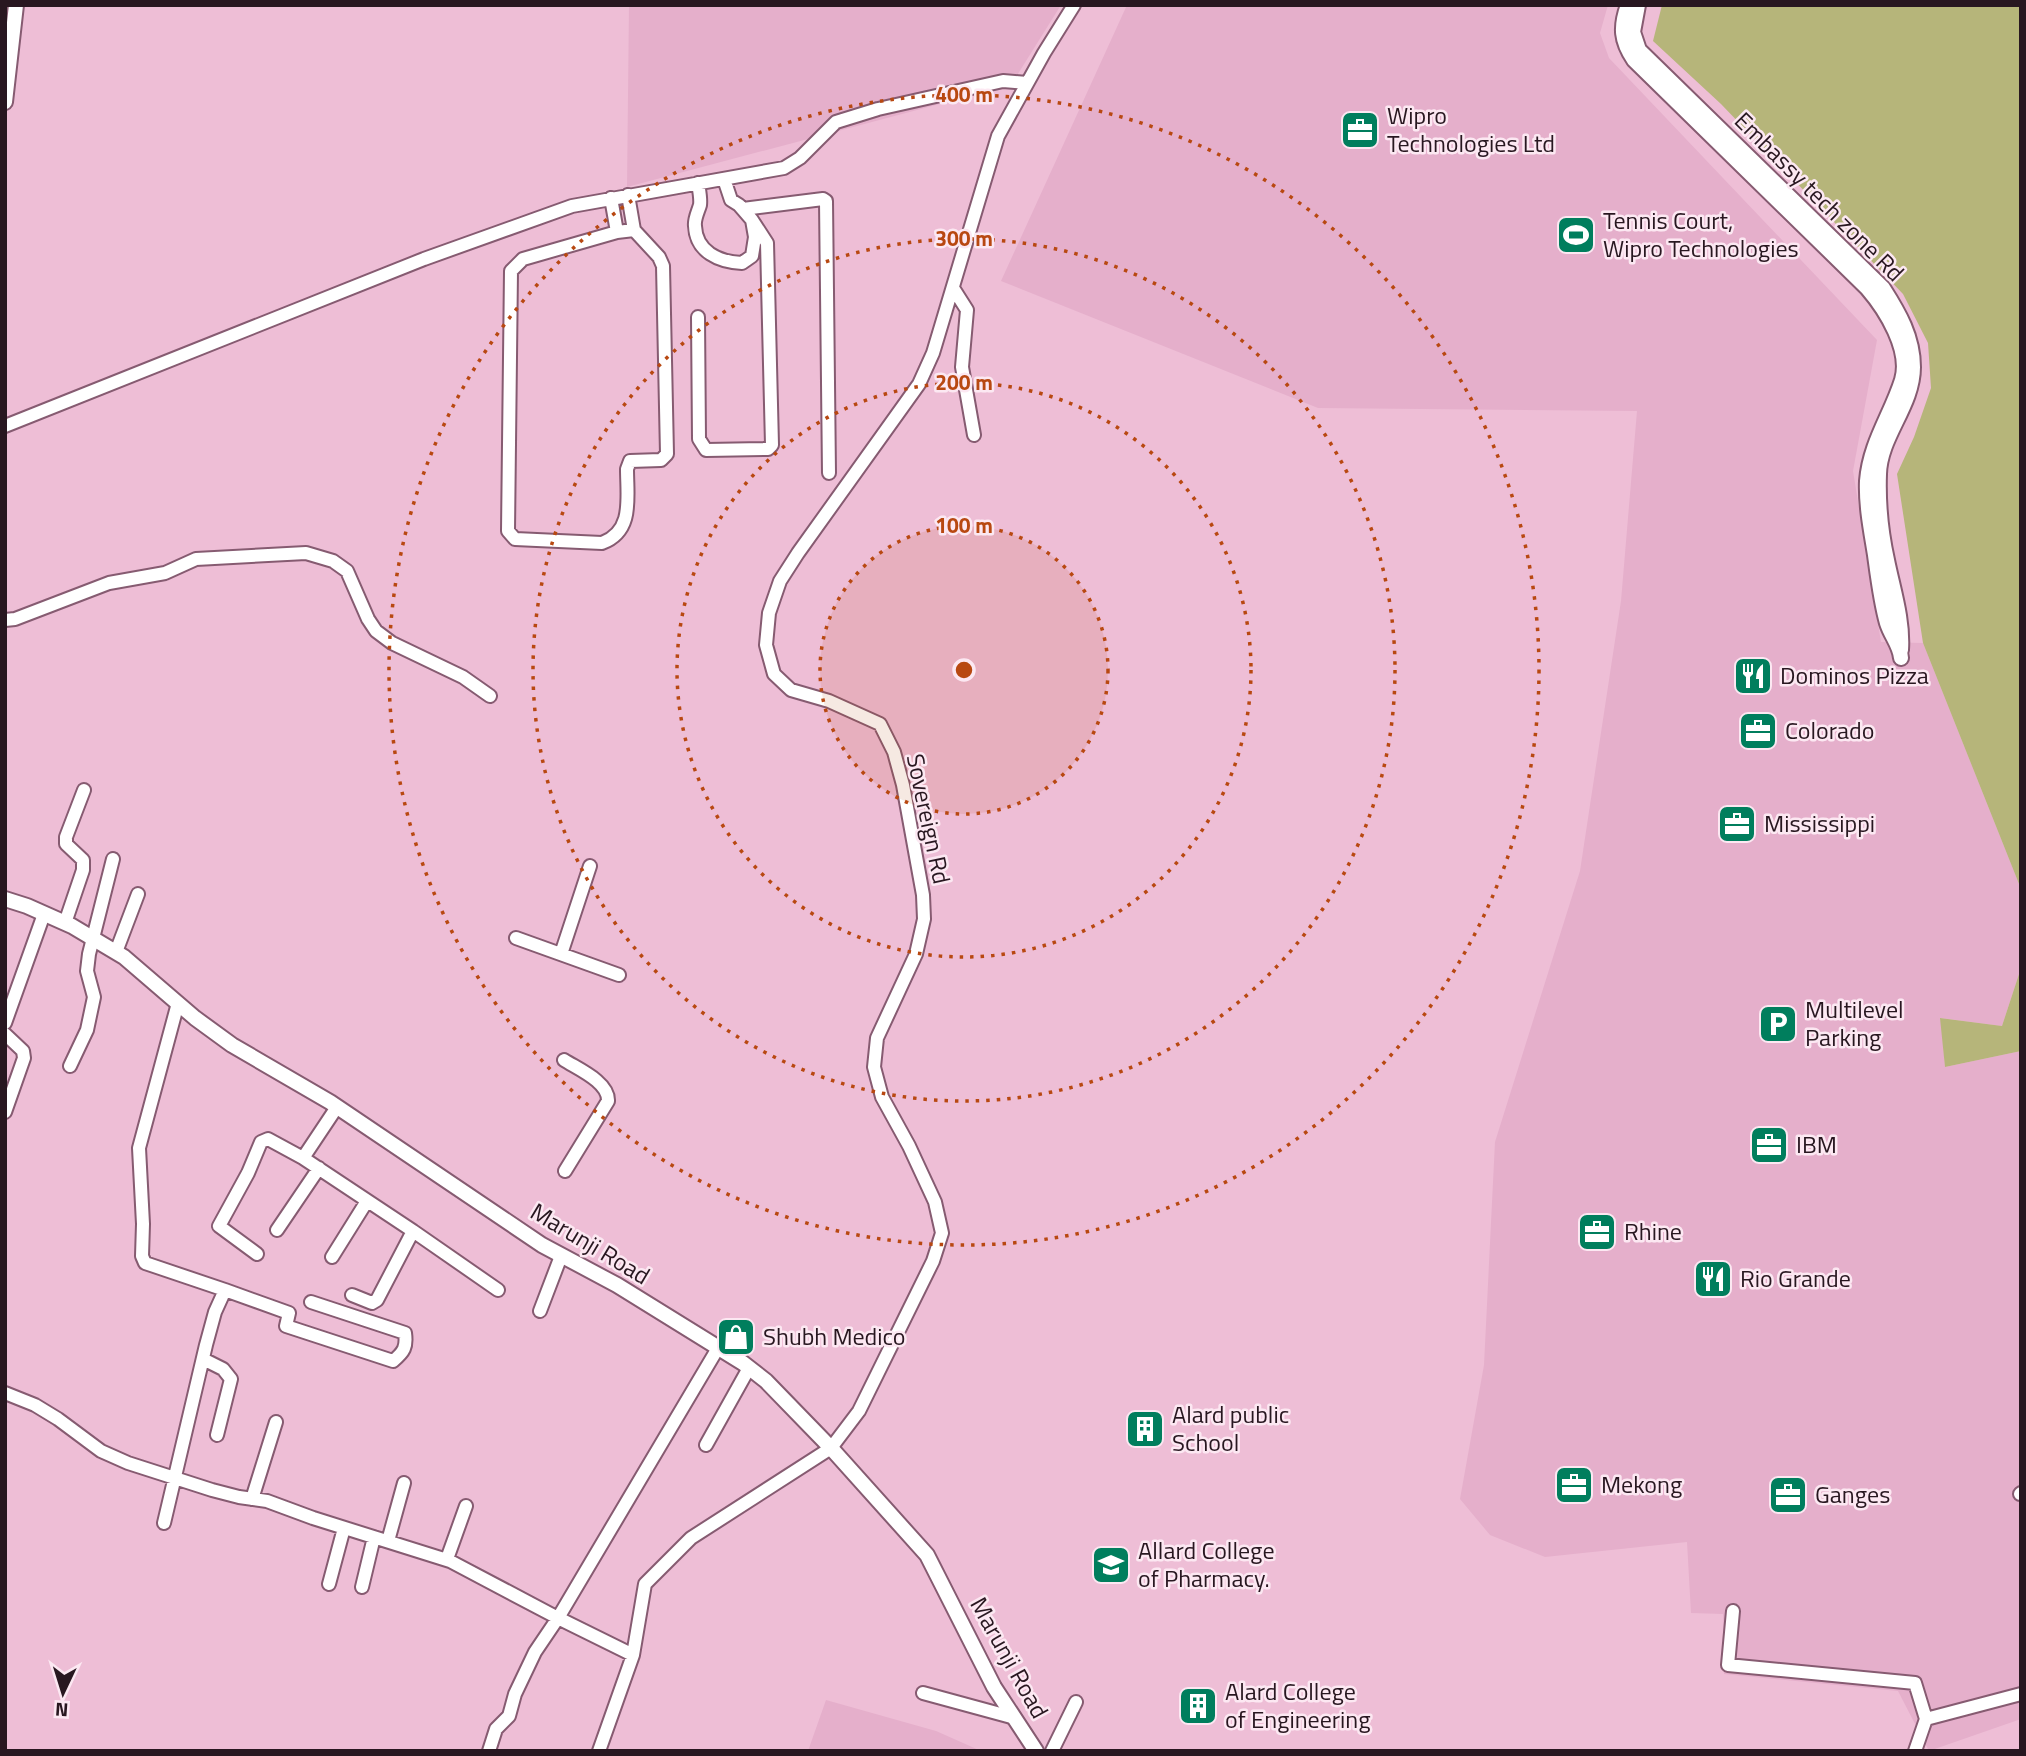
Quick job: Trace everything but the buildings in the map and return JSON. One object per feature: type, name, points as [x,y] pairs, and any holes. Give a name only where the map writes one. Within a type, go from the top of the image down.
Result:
[{"type":"street","points":[[5,102],[16,5]]},
{"type":"street","name":"Sovereign Rd","points":[[831,1448],[859,1411],[933,1261],[942,1233],[935,1202],[882,1097],[874,1067],[877,1038],[916,954],[924,919],[923,895],[900,774],[894,752],[880,724],[829,701],[791,690],[774,674],[765,645],[769,612],[780,581],[797,553],[919,384],[933,353],[998,136],[1074,5]]},
{"type":"street","points":[[1628,5],[1623,18],[1622,40],[1634,60],[1867,288],[1896,332],[1904,368],[1902,379],[1877,436],[1867,481],[1868,510],[1883,572]]},
{"type":"street","name":"Embassy tech zone Rd","points":[[1638,5],[1633,32],[1639,50],[1883,288],[1903,323],[1912,354],[1912,382],[1882,452],[1879,473],[1883,572],[1902,630],[1901,654]]},
{"type":"street","points":[[5,426],[26,420],[424,259],[572,206],[784,168],[800,158],[836,122],[878,109],[1003,81],[1027,83]]},
{"type":"street","points":[[698,317],[699,439],[702,445],[706,450],[768,449],[772,445],[766,243],[752,220],[731,200],[724,179]]},
{"type":"street","points":[[698,183],[701,203],[696,215],[695,233],[701,245],[719,260],[742,263],[752,256],[755,237],[752,220]]},
{"type":"street","points":[[628,195],[634,230],[659,257],[663,266],[667,454],[661,460],[630,461],[627,469],[625,522],[615,538],[602,542],[519,540],[512,537],[508,531],[511,271],[523,259],[617,232],[634,230]]},
{"type":"street","points":[[611,198],[617,232]]},
{"type":"street","points":[[743,209],[824,199],[826,201],[829,473]]},
{"type":"street","points":[[953,288],[967,310],[968,323],[962,348],[962,367],[974,435]]},
{"type":"street","points":[[5,620],[15,619],[109,583],[165,573],[195,559],[306,553],[333,561],[346,571],[368,620],[376,631],[392,643],[463,677],[490,696]]},
{"type":"street","points":[[65,923],[83,870],[83,860],[66,844],[66,837],[84,790]]},
{"type":"street","points":[[70,1066],[87,1030],[94,997],[87,971],[113,859]]},
{"type":"street","points":[[561,954],[590,866]]},
{"type":"street","points":[[116,952],[138,894]]},
{"type":"street","name":"Marunji Road","points":[[5,900],[65,923],[116,952],[142,970],[178,1003],[232,1045],[337,1107],[561,1256],[617,1286],[749,1368],[782,1396],[927,1555],[994,1686],[1036,1751]]},
{"type":"street","points":[[5,1023],[44,914]]},
{"type":"street","points":[[516,938],[619,975]]},
{"type":"street","points":[[178,1003],[139,1148],[144,1224],[142,1256],[145,1263],[289,1313],[286,1326],[393,1361],[404,1352],[405,1333],[312,1302]]},
{"type":"street","points":[[5,1034],[23,1051],[24,1058],[5,1112]]},
{"type":"street","points":[[564,1060],[604,1087],[609,1096],[565,1171]]},
{"type":"street","points":[[303,1158],[337,1107]]},
{"type":"street","points":[[257,1254],[219,1226],[264,1139],[319,1168],[498,1290]]},
{"type":"street","points":[[277,1230],[319,1168]]},
{"type":"street","points":[[332,1257],[367,1201]]},
{"type":"street","points":[[352,1295],[372,1303],[377,1300],[413,1231]]},
{"type":"street","points":[[540,1311],[561,1256]]},
{"type":"street","points":[[164,1523],[215,1312],[225,1290]]},
{"type":"street","points":[[489,1751],[496,1729],[509,1716],[515,1694],[535,1652],[558,1618],[718,1348]]},
{"type":"street","points":[[203,1359],[223,1369],[231,1379],[217,1435]]},
{"type":"street","points":[[706,1445],[749,1368]]},
{"type":"street","points":[[5,1393],[35,1405],[101,1451],[128,1463],[174,1479],[267,1501],[447,1559],[634,1655]]},
{"type":"street","points":[[251,1499],[276,1422]]},
{"type":"street","points":[[599,1751],[634,1655],[645,1584],[691,1538],[831,1448]]},
{"type":"street","points":[[388,1541],[404,1483]]},
{"type":"street","points":[[447,1559],[466,1506]]},
{"type":"street","points":[[329,1584],[344,1528]]},
{"type":"street","points":[[362,1587],[374,1537]]},
{"type":"street","points":[[1733,1611],[1728,1665],[1915,1683],[1926,1719],[1916,1751]]},
{"type":"street","points":[[923,1693],[1015,1718]]},
{"type":"street","points":[[1926,1719],[2021,1694]]},
{"type":"street","points":[[1052,1751],[1076,1702]]},
{"type":"shaded area","points":[[629,5],[1061,5],[1011,85],[627,187]]},
{"type":"shaded area","points":[[1127,5],[1608,5],[1600,33],[1609,58],[1877,340],[1853,471],[1881,642],[1923,643],[2021,889],[2021,968],[2002,1026],[1941,1018],[1945,1067],[2021,1051],[2021,1719],[1929,1751],[1898,1691],[1724,1674],[1723,1614],[1691,1613],[1687,1542],[1545,1557],[1490,1535],[1460,1499],[1484,1365],[1495,1142],[1580,871],[1621,601],[1637,411],[1318,408],[1001,281]]},
{"type":"shaded area","points":[[1662,5],[2021,5],[2021,889],[1923,643],[1897,474],[1914,437],[1931,388],[1928,343],[1903,294],[1721,104],[1653,41]]},
{"type":"shaded area","points":[[2021,968],[2021,1051],[1945,1067],[1940,1018],[2002,1026]]},
{"type":"shaded area","points":[[826,1700],[936,1731],[981,1751],[808,1751]]},
{"type":"place","name":"Wipro Technologies Ltd","points":[[1360,130]]},
{"type":"place","name":"Tennis Court, Wipro Technologies","points":[[1576,235]]},
{"type":"place","name":"Dominos Pizza","points":[[1753,676]]},
{"type":"place","name":"Colorado","points":[[1758,731]]},
{"type":"place","name":"Mississippi","points":[[1737,824]]},
{"type":"place","name":"Multilevel Parking","points":[[1778,1024]]},
{"type":"place","name":"IBM","points":[[1769,1145]]},
{"type":"place","name":"Rhine","points":[[1597,1232]]},
{"type":"place","name":"Rio Grande","points":[[1713,1279]]},
{"type":"place","name":"Shubh Medico","points":[[736,1337]]},
{"type":"place","name":"Alard public School","points":[[1145,1429]]},
{"type":"place","name":"Mekong","points":[[1574,1485]]},
{"type":"place","name":"Ganges","points":[[1788,1495]]},
{"type":"place","name":"Allard College of Pharmacy.","points":[[1111,1565]]},
{"type":"place","name":"Alard College of Engineering","points":[[1198,1706]]}]
